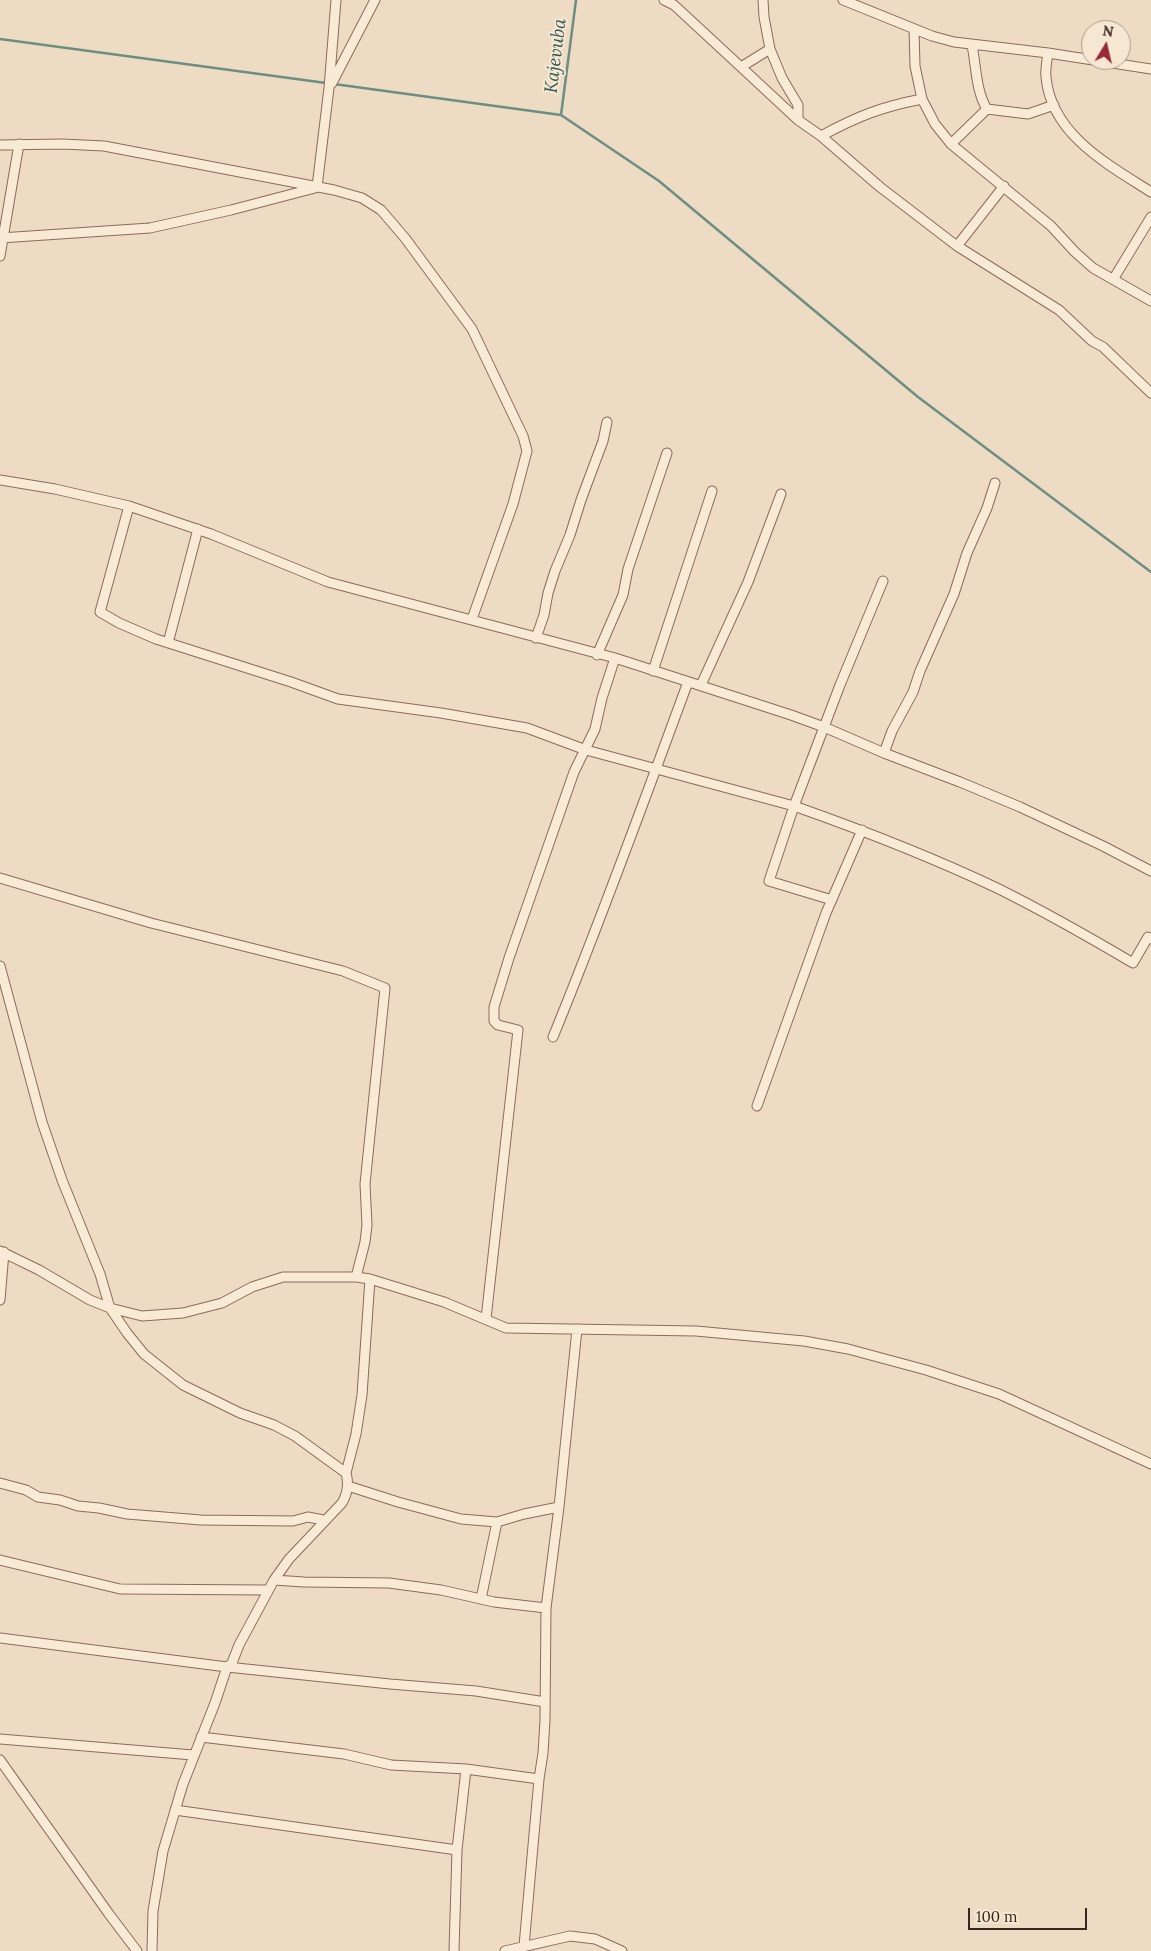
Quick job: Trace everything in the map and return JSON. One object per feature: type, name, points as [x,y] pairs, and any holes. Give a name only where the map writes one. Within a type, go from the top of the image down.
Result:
[{"type":"street","points":[[317,187],[329,88],[336,0]]},
{"type":"street","points":[[329,88],[375,0]]},
{"type":"street","points":[[664,0],[674,5],[798,120],[822,136],[880,187],[957,246],[1059,310],[1092,341],[1103,347],[1151,393]]},
{"type":"street","points":[[763,0],[770,48],[782,78],[798,105],[798,120]]},
{"type":"street","points":[[843,0],[932,36],[972,45],[1048,53],[1151,69]]},
{"type":"street","points":[[914,29],[915,66],[922,99],[935,124],[951,144],[1051,226],[1093,268],[1114,278],[1151,301]]},
{"type":"street","points":[[972,45],[984,104],[988,109],[1028,114],[1054,105]]},
{"type":"street","points":[[741,67],[770,48]]},
{"type":"street","points":[[1048,53],[1046,75],[1049,93],[1063,124],[1074,137],[1109,166],[1151,192]]},
{"type":"street","points":[[822,136],[872,111],[889,105],[922,99]]},
{"type":"street","points":[[951,144],[988,109]]},
{"type":"street","points":[[0,256],[19,144]]},
{"type":"street","points":[[0,145],[104,146],[334,190],[362,198],[381,210],[406,238],[472,329],[523,436],[526,451],[513,504],[472,619]]},
{"type":"street","points":[[957,246],[1004,186]]},
{"type":"street","points":[[2,238],[150,228],[231,210],[317,187]]},
{"type":"street","points":[[1114,278],[1151,217]]},
{"type":"street","points":[[536,638],[544,615],[555,570],[570,535],[603,441],[607,422]]},
{"type":"street","points":[[597,655],[624,595],[628,569],[667,453]]},
{"type":"street","points":[[0,480],[55,489],[128,506],[198,529],[328,582],[472,619],[597,655],[615,658],[701,685],[824,727],[884,753],[960,782],[1020,807],[1151,871]]},
{"type":"street","points":[[884,753],[892,730],[913,692],[920,671],[954,594],[967,553],[987,508],[995,483]]},
{"type":"street","points":[[653,671],[712,491]]},
{"type":"street","points":[[701,685],[748,582],[781,494]]},
{"type":"street","points":[[128,506],[100,612],[119,623],[168,643],[338,699],[441,712],[519,727],[554,737],[586,750],[794,806],[862,830],[998,889],[1069,926],[1132,963],[1148,937],[1151,939]]},
{"type":"street","points":[[168,643],[198,529]]},
{"type":"street","points":[[832,900],[769,881],[794,806],[824,727],[883,581]]},
{"type":"street","points":[[486,1319],[518,1030],[498,1025],[494,1020],[494,1007],[509,958],[574,772],[595,729],[602,698],[615,658]]},
{"type":"street","points":[[553,1037],[657,769],[688,682]]},
{"type":"street","points":[[757,1106],[832,900],[862,830]]},
{"type":"street","points":[[0,878],[151,923],[343,971],[384,988],[365,1184],[367,1225],[365,1242],[356,1277]]},
{"type":"street","points":[[0,966],[42,1122],[62,1180],[100,1274],[110,1308],[127,1333],[144,1354],[183,1385],[240,1413],[274,1425],[346,1473]]},
{"type":"street","points":[[0,1300],[2,1252],[39,1270],[90,1300],[110,1308],[142,1316],[183,1313],[222,1303],[252,1287],[283,1277],[356,1277],[444,1302],[506,1328],[696,1331],[804,1341],[848,1349],[926,1370],[999,1394],[1151,1464]]},
{"type":"street","points":[[152,1951],[152,1911],[163,1851],[193,1756],[202,1737],[227,1667],[232,1663],[267,1590],[289,1559],[323,1520],[342,1503],[346,1496],[348,1486],[346,1473],[356,1434],[362,1395],[370,1280]]},
{"type":"street","points":[[524,1946],[543,1753],[546,1608],[559,1507],[576,1329]]},
{"type":"street","points":[[0,1483],[26,1490],[38,1497],[127,1514],[201,1520],[293,1521],[308,1516],[323,1520]]},
{"type":"street","points":[[348,1486],[431,1512],[461,1519],[496,1522],[559,1507]]},
{"type":"street","points":[[481,1599],[496,1522]]},
{"type":"street","points":[[0,1560],[120,1589],[267,1590]]},
{"type":"street","points":[[274,1580],[388,1583],[546,1608]]},
{"type":"street","points":[[0,1638],[227,1667],[476,1691],[545,1702]]},
{"type":"street","points":[[202,1737],[344,1754],[391,1765],[466,1769],[539,1779]]},
{"type":"street","points":[[0,1739],[193,1756]]},
{"type":"street","points":[[0,1760],[137,1951]]},
{"type":"street","points":[[454,1951],[457,1850],[466,1769]]},
{"type":"street","points":[[175,1810],[457,1850]]},
{"type":"street","points":[[504,1951],[570,1936],[595,1939],[622,1951]]},
{"type":"waterway","name":"Kajevuba","points":[[561,115],[576,0]]},
{"type":"waterway","points":[[0,39],[326,83]]},
{"type":"waterway","points":[[334,84],[561,115],[659,181],[918,397],[1151,572]]}]
